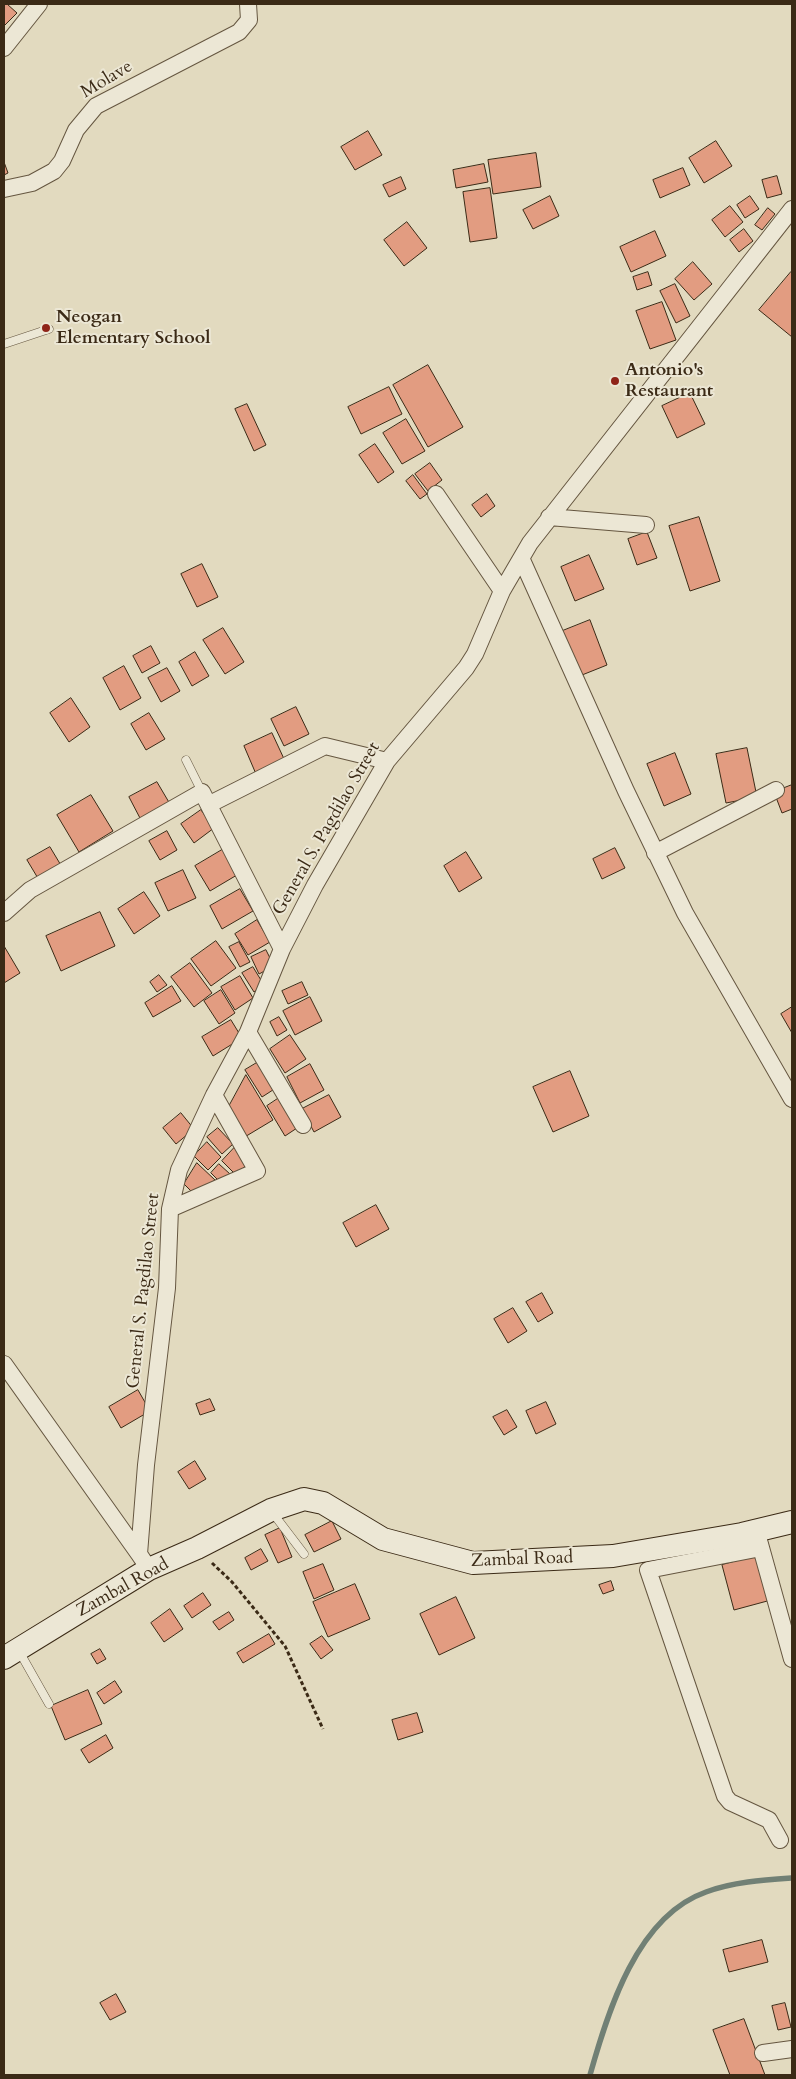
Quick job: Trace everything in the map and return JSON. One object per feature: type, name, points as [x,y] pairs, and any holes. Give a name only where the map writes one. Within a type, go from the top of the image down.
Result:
[{"type":"street","points":[[4,48],[39,4]]},
{"type":"street","name":"Molave","points":[[4,189],[32,183],[54,171],[62,161],[76,130],[96,106],[240,32],[248,12]]},
{"type":"street","name":"General S. Pagdilao Street","points":[[144,1562],[146,1465],[167,1288],[170,1210],[179,1170],[214,1095],[248,1032],[282,949],[315,885],[387,761],[466,668],[475,654],[502,591],[522,560],[530,543],[792,209]]},
{"type":"street","points":[[436,494],[502,591]]},
{"type":"street","points":[[549,517],[646,525]]},
{"type":"street","points":[[522,560],[655,853],[685,913],[784,1078],[792,1099]]},
{"type":"street","points":[[4,913],[30,890],[206,798],[325,746],[387,761]]},
{"type":"street","points":[[655,853],[776,790]]},
{"type":"street","points":[[206,798],[282,949]]},
{"type":"street","points":[[248,1032],[302,1125]]},
{"type":"street","points":[[170,1210],[257,1171],[214,1095]]},
{"type":"street","points":[[4,1364],[144,1562]]},
{"type":"street","name":"Zambal Road","points":[[11,1654],[144,1562],[198,1548],[271,1510],[304,1499],[323,1502],[383,1539],[473,1563],[613,1556],[758,1539],[792,1522]]},
{"type":"street","points":[[780,1840],[769,1820],[730,1802],[724,1796],[648,1570],[758,1539],[792,1659]]},
{"type":"street","points":[[763,2053],[792,2049]]},
{"type":"lane","points":[[4,344],[49,329]]},
{"type":"lane","points":[[186,760],[206,798]]},
{"type":"lane","points":[[271,1510],[304,1554]]},
{"type":"lane","points":[[11,1654],[49,1704]]},
{"type":"path","points":[[198,1548],[232,1582],[285,1646],[323,1729]]},
{"type":"building","points":[[4,4],[7,4],[17,13],[4,26]]},
{"type":"building","points":[[368,131],[382,155],[355,170],[341,147]]},
{"type":"building","points":[[716,141],[732,166],[704,183],[689,158]]},
{"type":"building","points":[[536,153],[541,187],[493,194],[488,160]]},
{"type":"building","points":[[4,162],[8,173],[4,175]]},
{"type":"building","points":[[484,164],[488,182],[456,188],[453,170]]},
{"type":"building","points":[[683,168],[690,185],[660,198],[653,180]]},
{"type":"building","points":[[777,176],[782,194],[767,198],[762,180]]},
{"type":"building","points":[[401,177],[406,189],[389,197],[383,185]]},
{"type":"building","points":[[490,188],[497,238],[470,242],[463,192]]},
{"type":"building","points":[[550,196],[559,216],[533,229],[523,210]]},
{"type":"building","points":[[750,196],[759,209],[745,218],[737,205]]},
{"type":"building","points":[[730,206],[743,222],[725,237],[712,220]]},
{"type":"building","points":[[768,208],[775,214],[762,230],[755,225]]},
{"type":"building","points":[[407,222],[427,248],[404,266],[384,240]]},
{"type":"building","points":[[744,229],[753,241],[739,252],[730,240]]},
{"type":"building","points":[[655,231],[666,256],[631,272],[620,247]]},
{"type":"building","points":[[693,262],[712,284],[694,300],[675,279]]},
{"type":"building","points":[[648,272],[652,285],[637,290],[633,277]]},
{"type":"building","points":[[792,273],[792,337],[759,310]]},
{"type":"building","points":[[675,284],[690,316],[676,323],[660,291]]},
{"type":"building","points":[[662,302],[676,340],[650,349],[636,311]]},
{"type":"building","points":[[428,365],[463,427],[428,447],[393,385]]},
{"type":"building","points":[[389,387],[402,414],[361,434],[348,407]]},
{"type":"building","points":[[690,393],[705,424],[677,438],[662,406]]},
{"type":"building","points":[[247,404],[266,445],[254,451],[235,409]]},
{"type":"building","points":[[406,419],[425,451],[402,464],[383,433]]},
{"type":"building","points":[[375,444],[394,472],[378,483],[359,455]]},
{"type":"building","points":[[430,463],[442,480],[428,491],[415,474]]},
{"type":"building","points":[[413,475],[427,494],[420,499],[406,481]]},
{"type":"building","points":[[487,494],[495,506],[481,517],[472,505]]},
{"type":"building","points":[[699,517],[720,581],[690,591],[669,526]]},
{"type":"building","points":[[647,532],[657,558],[637,565],[628,539]]},
{"type":"building","points":[[589,555],[604,589],[575,601],[561,567]]},
{"type":"building","points":[[202,564],[218,597],[197,607],[181,574]]},
{"type":"building","points":[[590,620],[607,665],[577,677],[560,632]]},
{"type":"building","points":[[223,628],[244,662],[225,674],[203,640]]},
{"type":"building","points":[[151,646],[160,663],[142,673],[133,656]]},
{"type":"building","points":[[195,652],[209,676],[192,686],[179,662]]},
{"type":"building","points":[[124,666],[141,698],[120,710],[103,678]]},
{"type":"building","points":[[167,668],[180,691],[161,702],[148,678]]},
{"type":"building","points":[[71,698],[90,727],[69,742],[50,713]]},
{"type":"building","points":[[296,707],[309,734],[284,746],[271,719]]},
{"type":"building","points":[[149,713],[165,739],[146,750],[131,724]]},
{"type":"building","points":[[272,733],[285,761],[256,774],[244,746]]},
{"type":"building","points":[[747,748],[757,797],[726,803],[716,754]]},
{"type":"building","points":[[675,753],[691,794],[664,806],[647,764]]},
{"type":"building","points":[[157,782],[170,804],[141,820],[129,797]]},
{"type":"building","points":[[792,785],[792,809],[782,813],[774,792]]},
{"type":"building","points":[[91,795],[113,831],[79,852],[57,815]]},
{"type":"building","points":[[201,810],[214,828],[194,843],[181,824]]},
{"type":"building","points":[[167,831],[177,850],[160,860],[149,841]]},
{"type":"building","points":[[50,847],[62,867],[39,880],[27,860]]},
{"type":"building","points":[[227,847],[242,872],[210,891],[195,866]]},
{"type":"building","points":[[615,848],[625,868],[602,879],[593,859]]},
{"type":"building","points":[[466,852],[482,878],[459,892],[444,866]]},
{"type":"building","points":[[183,870],[196,898],[168,911],[155,883]]},
{"type":"building","points":[[240,889],[253,911],[222,929],[210,906]]},
{"type":"building","points":[[144,892],[160,916],[134,934],[118,909]]},
{"type":"building","points":[[100,912],[115,946],[61,971],[46,936]]},
{"type":"building","points":[[257,920],[270,942],[248,955],[235,934]]},
{"type":"building","points":[[216,941],[236,968],[211,986],[191,959]]},
{"type":"building","points":[[239,942],[250,962],[240,967],[229,947]]},
{"type":"building","points":[[4,946],[20,973],[4,983]]},
{"type":"building","points":[[266,950],[274,966],[259,974],[251,957]]},
{"type":"building","points":[[190,963],[212,993],[194,1007],[171,977]]},
{"type":"building","points":[[253,967],[264,985],[254,992],[242,973]]},
{"type":"building","points":[[159,975],[167,985],[157,992],[150,982]]},
{"type":"building","points":[[240,976],[253,998],[235,1010],[221,987]]},
{"type":"building","points":[[302,982],[308,995],[288,1004],[282,991]]},
{"type":"building","points":[[172,986],[181,1001],[153,1017],[145,1003]]},
{"type":"building","points":[[221,990],[235,1013],[219,1024],[204,1001]]},
{"type":"building","points":[[310,997],[322,1021],[295,1035],[283,1011]]},
{"type":"building","points":[[792,1007],[792,1033],[781,1014]]},
{"type":"building","points":[[279,1017],[287,1030],[277,1036],[270,1022]]},
{"type":"building","points":[[231,1020],[242,1038],[213,1056],[202,1037]]},
{"type":"building","points":[[290,1035],[306,1059],[285,1073],[270,1049]]},
{"type":"building","points":[[260,1061],[276,1088],[262,1097],[245,1070]]},
{"type":"building","points":[[310,1064],[324,1090],[300,1103],[287,1077]]},
{"type":"building","points":[[570,1071],[589,1116],[553,1132],[533,1087]]},
{"type":"building","points":[[246,1075],[273,1120],[243,1138],[227,1110]]},
{"type":"building","points":[[329,1095],[341,1117],[314,1132],[302,1109]]},
{"type":"building","points":[[279,1098],[297,1128],[285,1136],[267,1106]]},
{"type":"building","points":[[181,1113],[194,1129],[176,1144],[163,1128]]},
{"type":"building","points":[[218,1128],[233,1144],[222,1154],[207,1137]]},
{"type":"building","points":[[207,1142],[221,1157],[208,1170],[194,1156]]},
{"type":"building","points":[[236,1146],[250,1161],[236,1175],[222,1161]]},
{"type":"building","points":[[197,1163],[215,1180],[195,1195],[184,1184]]},
{"type":"building","points":[[219,1164],[230,1174],[221,1183],[211,1173]]},
{"type":"building","points":[[376,1205],[389,1229],[356,1247],[343,1223]]},
{"type":"building","points":[[542,1293],[553,1313],[538,1322],[526,1302]]},
{"type":"building","points":[[513,1308],[527,1331],[508,1343],[494,1319]]},
{"type":"building","points":[[138,1390],[150,1411],[121,1428],[109,1407]]},
{"type":"building","points":[[210,1399],[215,1410],[200,1415],[196,1404]]},
{"type":"building","points":[[546,1402],[556,1424],[536,1434],[526,1411]]},
{"type":"building","points":[[507,1410],[517,1427],[504,1435],[493,1417]]},
{"type":"building","points":[[195,1461],[206,1479],[189,1489],[178,1472]]},
{"type":"building","points":[[332,1521],[341,1539],[314,1552],[305,1535]]},
{"type":"building","points":[[280,1528],[292,1557],[278,1563],[265,1535]]},
{"type":"building","points":[[261,1549],[268,1561],[251,1570],[245,1558]]},
{"type":"building","points":[[759,1555],[771,1600],[734,1610],[722,1565]]},
{"type":"building","points":[[323,1564],[334,1590],[314,1599],[303,1572]]},
{"type":"building","points":[[611,1581],[614,1590],[603,1594],[599,1585]]},
{"type":"building","points":[[355,1584],[370,1619],[328,1637],[313,1602]]},
{"type":"building","points":[[203,1593],[211,1605],[192,1618],[184,1606]]},
{"type":"building","points":[[456,1597],[475,1638],[439,1655],[420,1614]]},
{"type":"building","points":[[170,1609],[183,1629],[164,1642],[151,1623]]},
{"type":"building","points":[[229,1612],[234,1620],[219,1630],[213,1622]]},
{"type":"building","points":[[269,1634],[275,1644],[243,1663],[237,1653]]},
{"type":"building","points":[[322,1636],[333,1650],[321,1659],[310,1644]]},
{"type":"building","points":[[100,1649],[106,1659],[97,1664],[91,1654]]},
{"type":"building","points":[[115,1681],[122,1692],[104,1704],[97,1693]]},
{"type":"building","points":[[88,1690],[102,1724],[65,1740],[51,1706]]},
{"type":"building","points":[[417,1713],[423,1732],[398,1740],[392,1720]]},
{"type":"building","points":[[106,1735],[113,1748],[89,1763],[81,1750]]},
{"type":"building","points":[[762,1940],[768,1962],[729,1972],[723,1950]]},
{"type":"building","points":[[116,1994],[126,2012],[110,2020],[100,2003]]},
{"type":"building","points":[[785,2003],[791,2027],[778,2030],[772,2006]]},
{"type":"building","points":[[744,2019],[765,2075],[730,2075],[713,2030]]},
{"type":"waterway","points":[[590,2075],[616,1995],[629,1968],[661,1922],[682,1904],[706,1892],[737,1884],[792,1878]]},
{"type":"place","name":"Neogan Elementary School","points":[[46,328]]},
{"type":"place","name":"Antonio's Restaurant","points":[[615,381]]}]
